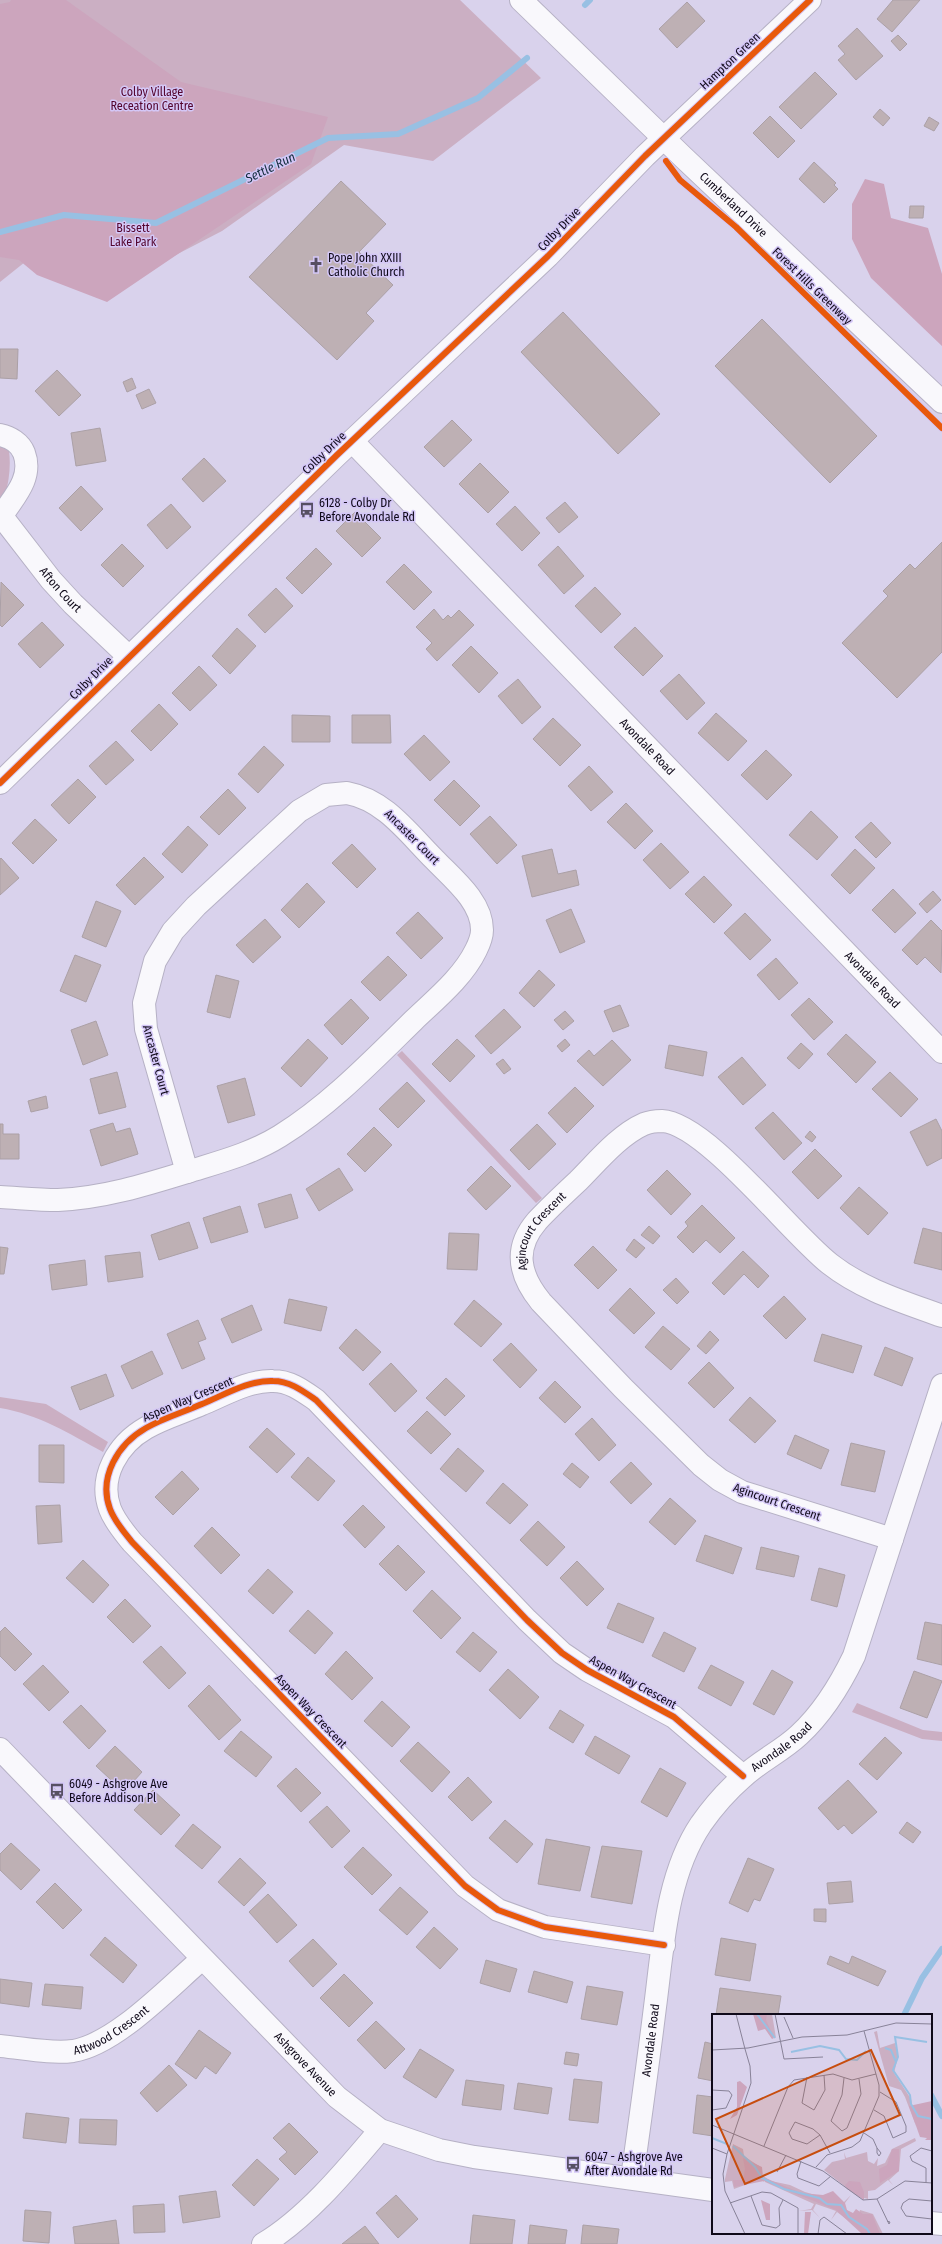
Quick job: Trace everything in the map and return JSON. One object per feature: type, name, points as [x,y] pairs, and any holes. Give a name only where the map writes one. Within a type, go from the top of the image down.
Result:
[{"type":"street","points":[[521,0],[664,138]]},
{"type":"street","name":"Hampton Green","points":[[664,138],[810,0]]},
{"type":"street","name":"Cumberland Drive","points":[[664,138],[942,402]]},
{"type":"street","name":"Colby Drive","points":[[0,783],[128,656],[352,441],[548,256],[664,138]]},
{"type":"street","name":"Afton Court","points":[[0,435],[14,440],[22,449],[27,462],[26,475],[1,514],[51,580],[73,604],[128,656]]},
{"type":"street","name":"Avondale Road","points":[[352,441],[942,1052]]},
{"type":"street","name":"Ancaster Court","points":[[0,1197],[58,1200],[126,1190],[187,1172],[259,1148],[300,1123],[340,1089],[448,987],[476,950],[482,931],[480,916],[473,902],[458,884],[388,812],[368,798],[347,793],[336,793],[321,798],[299,811],[196,906],[173,931],[155,961],[144,1003],[146,1028],[187,1172]]},
{"type":"street","name":"Agincourt Crescent","points":[[892,1539],[742,1492],[712,1474],[623,1388],[541,1302],[532,1290],[523,1270],[521,1256],[523,1243],[538,1221],[621,1141],[645,1124],[665,1122],[685,1129],[712,1149],[831,1265],[849,1278],[878,1292],[942,1316]]},
{"type":"street","name":"Aspen Way Crescent","points":[[664,1945],[545,1927],[498,1910],[465,1886],[132,1542],[113,1515],[107,1496],[108,1474],[117,1455],[124,1444],[146,1428],[258,1381],[282,1382],[300,1389],[316,1400],[527,1620],[562,1653],[587,1670],[674,1718],[744,1776]]},
{"type":"street","name":"Avondale Road","points":[[632,2178],[664,1945],[676,1884],[688,1849],[708,1815],[744,1776],[799,1735],[832,1695],[854,1656],[942,1385]]},
{"type":"street","name":"Ashgrove Avenue","points":[[0,1750],[112,1863],[337,2097],[380,2130],[423,2145],[474,2157],[712,2190]]},
{"type":"street","name":"Attwood Crescent","points":[[0,2046],[62,2052],[92,2046],[116,2034],[202,1958]]},
{"type":"street","points":[[263,2244],[285,2229],[309,2206],[346,2169],[380,2130]]},
{"type":"street","points":[[932,2223],[942,2224]]},
{"type":"green space","name":"Colby Village Receation Centre","points":[[0,0],[460,0],[541,78],[433,161],[344,145],[222,231],[137,275],[45,246],[0,282]]},
{"type":"green space","name":"Bissett Lake Park","points":[[11,0],[66,0],[181,82],[328,117],[311,164],[107,302],[37,275],[19,260],[0,257],[0,4],[10,2]]},
{"type":"green space","points":[[865,179],[884,184],[891,218],[928,228],[942,274],[942,346],[871,278],[852,239],[852,204]]},
{"type":"green space","points":[[0,445],[9,451],[10,462],[9,479],[5,496],[0,499]]},
{"type":"green space","points":[[402,1051],[542,1198],[536,1203],[397,1055]]},
{"type":"green space","points":[[0,1397],[46,1404],[108,1442],[103,1452],[41,1420],[0,1408]]},
{"type":"green space","points":[[857,1703],[923,1730],[942,1732],[942,1741],[922,1739],[852,1712]]},
{"type":"building","points":[[893,0],[920,0],[892,32],[877,19]]},
{"type":"building","points":[[687,2],[705,21],[677,48],[659,29]]},
{"type":"building","points":[[857,28],[883,56],[856,80],[838,60],[845,54],[838,46]]},
{"type":"building","points":[[898,35],[907,44],[900,51],[891,41]]},
{"type":"building","points":[[815,72],[837,94],[801,129],[779,107]]},
{"type":"building","points":[[880,109],[890,118],[883,126],[873,117]]},
{"type":"building","points":[[770,116],[795,141],[778,158],[753,133]]},
{"type":"building","points":[[929,117],[939,123],[934,131],[924,126]]},
{"type":"building","points":[[814,162],[836,183],[834,185],[838,189],[824,203],[799,179]]},
{"type":"building","name":"Pope John XXIII Catholic Church","points":[[341,181],[386,224],[359,252],[393,285],[366,313],[374,321],[337,360],[249,277]]},
{"type":"building","points":[[910,206],[924,206],[923,218],[909,218]]},
{"type":"building","points":[[563,312],[660,414],[618,454],[521,352]]},
{"type":"building","points":[[762,319],[877,436],[830,483],[715,366]]},
{"type":"building","points":[[0,349],[18,349],[17,379],[0,378]]},
{"type":"building","points":[[57,370],[81,395],[59,416],[35,391]]},
{"type":"building","points":[[132,378],[136,388],[127,392],[123,382]]},
{"type":"building","points":[[149,389],[156,403],[142,409],[136,395]]},
{"type":"building","points":[[452,420],[472,440],[444,467],[424,447]]},
{"type":"building","points":[[100,428],[106,461],[76,466],[71,433]]},
{"type":"building","points":[[204,458],[226,481],[203,502],[182,479]]},
{"type":"building","points":[[480,463],[509,492],[488,513],[459,484]]},
{"type":"building","points":[[81,486],[103,509],[81,531],[59,508]]},
{"type":"building","points":[[565,502],[578,517],[559,533],[546,518]]},
{"type":"building","points":[[171,504],[191,527],[167,549],[147,525]]},
{"type":"building","points":[[515,506],[540,533],[522,551],[496,524]]},
{"type":"building","points":[[355,512],[381,538],[362,557],[336,531]]},
{"type":"building","points":[[942,542],[942,652],[897,698],[842,643],[888,596],[883,591],[910,564],[915,569]]},
{"type":"building","points":[[122,544],[144,566],[123,587],[101,565]]},
{"type":"building","points":[[558,546],[584,576],[564,594],[538,565]]},
{"type":"building","points":[[316,548],[332,564],[302,594],[286,578]]},
{"type":"building","points":[[404,564],[432,592],[414,610],[386,582]]},
{"type":"building","points":[[1,582],[24,605],[2,627],[0,625]]},
{"type":"building","points":[[595,587],[621,614],[601,633],[575,606]]},
{"type":"building","points":[[276,588],[293,606],[265,633],[248,615]]},
{"type":"building","points":[[434,609],[443,620],[448,615],[451,618],[459,610],[474,625],[437,661],[426,649],[432,643],[416,627]]},
{"type":"building","points":[[42,622],[64,645],[40,668],[18,644]]},
{"type":"building","points":[[635,627],[663,656],[643,676],[614,647]]},
{"type":"building","points":[[237,628],[256,646],[230,674],[212,656]]},
{"type":"building","points":[[471,646],[498,673],[479,693],[452,665]]},
{"type":"building","points":[[199,666],[217,685],[190,711],[172,693]]},
{"type":"building","points":[[679,674],[705,703],[687,720],[660,691]]},
{"type":"building","points":[[518,679],[541,707],[522,724],[498,696]]},
{"type":"building","points":[[159,704],[178,724],[151,751],[131,731]]},
{"type":"building","points":[[716,713],[747,741],[728,761],[698,733]]},
{"type":"building","points":[[292,715],[330,716],[330,742],[292,742]]},
{"type":"building","points":[[352,715],[390,715],[391,743],[352,743]]},
{"type":"building","points":[[553,718],[581,745],[560,766],[533,739]]},
{"type":"building","points":[[424,735],[450,762],[430,781],[404,754]]},
{"type":"building","points":[[116,741],[134,760],[106,785],[89,766]]},
{"type":"building","points":[[264,746],[284,765],[258,793],[238,774]]},
{"type":"building","points":[[766,750],[792,775],[767,800],[741,775]]},
{"type":"building","points":[[589,766],[613,792],[591,811],[568,786]]},
{"type":"building","points":[[78,779],[96,797],[69,824],[51,805]]},
{"type":"building","points":[[454,780],[480,806],[460,826],[434,800]]},
{"type":"building","points":[[228,789],[246,808],[219,835],[200,817]]},
{"type":"building","points":[[626,803],[653,831],[635,849],[607,822]]},
{"type":"building","points":[[811,811],[838,837],[817,860],[789,835]]},
{"type":"building","points":[[490,816],[517,845],[497,864],[470,834]]},
{"type":"building","points":[[35,819],[57,840],[33,864],[12,843]]},
{"type":"building","points":[[871,822],[891,843],[876,858],[855,837]]},
{"type":"building","points":[[188,826],[208,845],[182,873],[162,854]]},
{"type":"building","points":[[661,843],[689,872],[670,889],[643,860]]},
{"type":"building","points":[[352,844],[376,869],[357,888],[332,863]]},
{"type":"building","points":[[552,849],[558,874],[576,870],[579,885],[532,897],[522,856]]},
{"type":"building","points":[[855,849],[875,868],[850,894],[831,875]]},
{"type":"building","points":[[144,857],[164,877],[135,905],[116,885]]},
{"type":"building","points":[[1,858],[19,878],[0,895],[0,859]]},
{"type":"building","points":[[704,876],[732,905],[714,923],[685,894]]},
{"type":"building","points":[[307,883],[325,902],[299,928],[281,910]]},
{"type":"building","points":[[893,889],[916,913],[895,933],[872,910]]},
{"type":"building","points":[[933,891],[941,900],[927,913],[919,904]]},
{"type":"building","points":[[96,901],[121,911],[106,947],[82,937]]},
{"type":"building","points":[[571,909],[585,942],[560,953],[546,920]]},
{"type":"building","points":[[418,912],[443,938],[421,959],[396,933]]},
{"type":"building","points":[[745,913],[771,940],[750,960],[724,933]]},
{"type":"building","points":[[265,919],[281,937],[253,963],[236,945]]},
{"type":"building","points":[[931,920],[942,931],[941,973],[925,957],[917,965],[902,950]]},
{"type":"building","points":[[75,955],[101,965],[86,1002],[60,991]]},
{"type":"building","points":[[388,956],[407,975],[380,1001],[361,982]]},
{"type":"building","points":[[776,958],[798,983],[779,1000],[757,975]]},
{"type":"building","points":[[539,970],[555,985],[534,1007],[519,993]]},
{"type":"building","points":[[216,975],[239,981],[230,1018],[207,1012]]},
{"type":"building","points":[[809,998],[833,1022],[814,1040],[791,1015]]},
{"type":"building","points":[[351,999],[369,1018],[342,1045],[324,1025]]},
{"type":"building","points":[[620,1005],[629,1026],[613,1032],[604,1011]]},
{"type":"building","points":[[504,1009],[521,1027],[491,1054],[475,1036]]},
{"type":"building","points":[[565,1011],[574,1021],[563,1030],[554,1020]]},
{"type":"building","points":[[96,1021],[108,1055],[83,1065],[71,1030]]},
{"type":"building","points":[[846,1034],[876,1062],[856,1083],[827,1054]]},
{"type":"building","points":[[308,1039],[328,1058],[301,1087],[281,1068]]},
{"type":"building","points":[[457,1039],[475,1056],[450,1082],[432,1064]]},
{"type":"building","points":[[565,1039],[570,1045],[562,1052],[557,1046]]},
{"type":"building","points":[[612,1040],[631,1060],[603,1086],[577,1061],[589,1050],[594,1056]]},
{"type":"building","points":[[801,1043],[813,1054],[799,1069],[787,1058]]},
{"type":"building","points":[[669,1045],[707,1052],[703,1076],[665,1068]]},
{"type":"building","points":[[742,1057],[766,1085],[743,1105],[718,1077]]},
{"type":"building","points":[[503,1059],[511,1069],[504,1074],[496,1064]]},
{"type":"building","points":[[117,1072],[126,1107],[99,1114],[90,1079]]},
{"type":"building","points":[[890,1072],[918,1099],[901,1117],[872,1089]]},
{"type":"building","points":[[245,1078],[255,1115],[228,1123],[217,1086]]},
{"type":"building","points":[[407,1082],[425,1101],[398,1128],[379,1109]]},
{"type":"building","points":[[575,1087],[594,1106],[567,1133],[548,1113]]},
{"type":"building","points":[[46,1096],[48,1108],[31,1112],[28,1101]]},
{"type":"building","points":[[773,1112],[802,1143],[784,1160],[755,1128]]},
{"type":"building","points":[[936,1119],[942,1131],[942,1158],[927,1166],[910,1132]]},
{"type":"building","points":[[113,1123],[116,1132],[130,1128],[138,1154],[101,1166],[90,1130]]},
{"type":"building","points":[[0,1124],[3,1124],[3,1134],[19,1134],[19,1159],[0,1159]]},
{"type":"building","points":[[537,1124],[556,1144],[529,1170],[510,1150]]},
{"type":"building","points":[[374,1127],[392,1145],[365,1172],[347,1154]]},
{"type":"building","points":[[810,1131],[816,1137],[812,1142],[805,1137]]},
{"type":"building","points":[[815,1149],[842,1176],[818,1199],[792,1172]]},
{"type":"building","points":[[491,1166],[511,1186],[486,1210],[467,1190]]},
{"type":"building","points":[[339,1168],[353,1190],[319,1211],[306,1189]]},
{"type":"building","points":[[667,1170],[691,1194],[671,1215],[647,1190]]},
{"type":"building","points":[[859,1187],[888,1213],[868,1235],[840,1208]]},
{"type":"building","points":[[291,1194],[298,1218],[265,1228],[258,1204]]},
{"type":"building","points":[[702,1205],[735,1238],[720,1253],[706,1240],[693,1253],[677,1237],[688,1226],[685,1222]]},
{"type":"building","points":[[240,1206],[248,1232],[211,1243],[203,1218]]},
{"type":"building","points":[[189,1222],[198,1248],[159,1260],[151,1235]]},
{"type":"building","points":[[649,1226],[660,1236],[653,1244],[641,1235]]},
{"type":"building","points":[[923,1228],[942,1233],[942,1270],[914,1263]]},
{"type":"building","points":[[449,1233],[479,1234],[477,1270],[447,1269]]},
{"type":"building","points":[[634,1239],[645,1248],[636,1258],[626,1250]]},
{"type":"building","points":[[593,1246],[617,1270],[598,1289],[574,1265]]},
{"type":"building","points":[[0,1247],[8,1248],[4,1274],[0,1274]]},
{"type":"building","points":[[743,1251],[769,1276],[758,1288],[744,1274],[724,1295],[712,1283]]},
{"type":"building","points":[[140,1252],[143,1277],[108,1282],[105,1256]]},
{"type":"building","points":[[85,1260],[87,1285],[52,1290],[49,1265]]},
{"type":"building","points":[[676,1278],[689,1292],[677,1304],[663,1290]]},
{"type":"building","points":[[630,1288],[655,1313],[634,1334],[609,1310]]},
{"type":"building","points":[[784,1296],[806,1319],[786,1339],[763,1316]]},
{"type":"building","points":[[289,1299],[327,1307],[321,1331],[284,1323]]},
{"type":"building","points":[[474,1300],[502,1324],[481,1347],[454,1324]]},
{"type":"building","points":[[252,1305],[262,1330],[232,1343],[221,1319]]},
{"type":"building","points":[[198,1320],[206,1339],[198,1342],[205,1359],[182,1369],[167,1334]]},
{"type":"building","points":[[663,1326],[690,1349],[671,1370],[645,1347]]},
{"type":"building","points":[[356,1329],[381,1352],[363,1371],[339,1348]]},
{"type":"building","points":[[710,1331],[719,1340],[706,1354],[697,1346]]},
{"type":"building","points":[[822,1334],[862,1346],[853,1373],[814,1361]]},
{"type":"building","points":[[511,1343],[537,1370],[520,1388],[493,1360]]},
{"type":"building","points":[[885,1347],[913,1358],[902,1386],[874,1375]]},
{"type":"building","points":[[152,1351],[163,1374],[132,1389],[121,1366]]},
{"type":"building","points":[[709,1362],[734,1388],[714,1408],[688,1383]]},
{"type":"building","points":[[391,1363],[417,1391],[395,1412],[369,1384]]},
{"type":"building","points":[[106,1374],[114,1396],[80,1410],[71,1387]]},
{"type":"building","points":[[446,1378],[465,1396],[445,1416],[426,1398]]},
{"type":"building","points":[[555,1381],[581,1407],[565,1423],[539,1398]]},
{"type":"building","points":[[750,1397],[776,1421],[755,1443],[729,1420]]},
{"type":"building","points":[[427,1411],[451,1434],[431,1454],[407,1431]]},
{"type":"building","points":[[592,1418],[616,1445],[599,1461],[575,1434]]},
{"type":"building","points":[[267,1428],[295,1454],[277,1473],[249,1447]]},
{"type":"building","points":[[795,1435],[829,1450],[821,1469],[787,1454]]},
{"type":"building","points":[[851,1443],[885,1451],[875,1492],[841,1485]]},
{"type":"building","points":[[39,1445],[64,1445],[64,1483],[39,1482]]},
{"type":"building","points":[[458,1448],[484,1471],[466,1492],[440,1469]]},
{"type":"building","points":[[308,1457],[335,1481],[318,1501],[291,1477]]},
{"type":"building","points":[[631,1462],[652,1484],[631,1504],[610,1482]]},
{"type":"building","points":[[572,1463],[589,1477],[580,1488],[563,1474]]},
{"type":"building","points":[[182,1471],[199,1489],[173,1515],[155,1497]]},
{"type":"building","points":[[503,1483],[528,1505],[510,1524],[486,1503]]},
{"type":"building","points":[[670,1498],[696,1521],[675,1545],[649,1522]]},
{"type":"building","points":[[60,1505],[62,1542],[38,1544],[36,1506]]},
{"type":"building","points":[[363,1505],[385,1527],[365,1548],[343,1525]]},
{"type":"building","points":[[538,1521],[565,1547],[547,1566],[520,1540]]},
{"type":"building","points":[[212,1527],[240,1555],[221,1574],[194,1546]]},
{"type":"building","points":[[705,1535],[742,1548],[733,1574],[696,1561]]},
{"type":"building","points":[[398,1545],[425,1572],[406,1591],[379,1564]]},
{"type":"building","points":[[761,1547],[799,1556],[794,1577],[756,1569]]},
{"type":"building","points":[[83,1560],[109,1585],[93,1603],[66,1578]]},
{"type":"building","points":[[577,1561],[604,1589],[587,1606],[560,1578]]},
{"type":"building","points":[[819,1568],[845,1575],[837,1607],[811,1600]]},
{"type":"building","points":[[268,1569],[293,1592],[273,1614],[248,1591]]},
{"type":"building","points":[[432,1590],[461,1618],[441,1639],[413,1611]]},
{"type":"building","points":[[125,1599],[151,1626],[133,1643],[107,1617]]},
{"type":"building","points":[[618,1603],[654,1618],[643,1643],[607,1628]]},
{"type":"building","points":[[308,1610],[333,1633],[315,1654],[289,1631]]},
{"type":"building","points":[[925,1622],[942,1625],[942,1665],[917,1659]]},
{"type":"building","points":[[5,1627],[32,1654],[15,1671],[0,1656],[0,1632]]},
{"type":"building","points":[[473,1632],[497,1652],[480,1672],[456,1652]]},
{"type":"building","points":[[664,1632],[696,1648],[684,1672],[652,1656]]},
{"type":"building","points":[[161,1646],[186,1673],[169,1689],[143,1662]]},
{"type":"building","points":[[346,1651],[373,1678],[352,1700],[325,1674]]},
{"type":"building","points":[[43,1665],[69,1692],[49,1711],[23,1684]]},
{"type":"building","points":[[711,1665],[744,1682],[731,1706],[698,1688]]},
{"type":"building","points":[[508,1669],[539,1697],[520,1719],[489,1690]]},
{"type":"building","points":[[772,1670],[793,1682],[774,1715],[753,1704]]},
{"type":"building","points":[[914,1671],[942,1681],[927,1718],[900,1708]]},
{"type":"building","points":[[209,1685],[241,1720],[219,1740],[188,1706]]},
{"type":"building","points":[[382,1701],[410,1727],[392,1747],[364,1721]]},
{"type":"building","points":[[81,1705],[106,1731],[89,1749],[63,1722]]},
{"type":"building","points":[[560,1710],[584,1725],[573,1743],[549,1728]]},
{"type":"building","points":[[241,1731],[272,1757],[256,1777],[224,1751]]},
{"type":"building","points":[[595,1736],[630,1756],[619,1774],[585,1754]]},
{"type":"building","points":[[885,1737],[902,1753],[877,1780],[859,1764]]},
{"type":"building","points":[[418,1742],[450,1772],[432,1792],[400,1761]]},
{"type":"building","points":[[115,1746],[142,1772],[124,1792],[96,1766]]},
{"type":"building","points":[[296,1768],[321,1793],[301,1812],[277,1786]]},
{"type":"building","points":[[660,1768],[686,1783],[667,1817],[641,1802]]},
{"type":"building","points":[[468,1777],[492,1802],[472,1821],[448,1797]]},
{"type":"building","points":[[848,1780],[877,1812],[852,1834],[844,1825],[838,1830],[818,1808]]},
{"type":"building","points":[[153,1790],[180,1815],[161,1835],[134,1810]]},
{"type":"building","points":[[327,1806],[350,1831],[332,1848],[309,1822]]},
{"type":"building","points":[[505,1820],[533,1844],[517,1863],[489,1838]]},
{"type":"building","points":[[907,1822],[921,1832],[913,1843],[899,1833]]},
{"type":"building","points":[[193,1824],[221,1847],[202,1869],[175,1846]]},
{"type":"building","points":[[546,1839],[590,1847],[580,1891],[538,1884]]},
{"type":"building","points":[[11,1843],[40,1870],[21,1890],[0,1870],[0,1854]]},
{"type":"building","points":[[602,1846],[642,1851],[632,1904],[591,1897]]},
{"type":"building","points":[[363,1847],[392,1875],[372,1895],[344,1867]]},
{"type":"building","points":[[240,1858],[266,1883],[244,1906],[218,1882]]},
{"type":"building","points":[[748,1858],[774,1869],[760,1901],[754,1899],[748,1912],[729,1903]]},
{"type":"building","points":[[851,1881],[853,1902],[829,1904],[827,1883]]},
{"type":"building","points":[[55,1883],[82,1910],[63,1929],[36,1902]]},
{"type":"building","points":[[400,1887],[428,1912],[407,1935],[379,1910]]},
{"type":"building","points":[[268,1894],[297,1925],[277,1943],[249,1912]]},
{"type":"building","points":[[814,1909],[826,1909],[826,1922],[814,1921]]},
{"type":"building","points":[[434,1927],[458,1949],[440,1969],[416,1947]]},
{"type":"building","points":[[105,1937],[137,1965],[123,1983],[90,1955]]},
{"type":"building","points":[[721,1938],[756,1944],[750,1981],[715,1975]]},
{"type":"building","points":[[313,1939],[337,1964],[313,1987],[289,1961]]},
{"type":"building","points":[[830,1956],[849,1964],[852,1956],[886,1971],[878,1986],[827,1964]]},
{"type":"building","points":[[486,1960],[517,1969],[510,1992],[480,1983]]},
{"type":"building","points":[[534,1971],[573,1982],[567,2003],[528,1992]]},
{"type":"building","points":[[344,1974],[373,2003],[349,2027],[320,1998]]},
{"type":"building","points":[[0,1979],[32,1983],[29,2007],[0,2003]]},
{"type":"building","points":[[45,1984],[83,1987],[81,2009],[42,2005]]},
{"type":"building","points":[[587,1986],[623,1992],[617,2025],[581,2019]]},
{"type":"building","points":[[720,1988],[781,1996],[778,2014],[716,2014]]},
{"type":"building","points":[[376,2021],[405,2049],[385,2069],[357,2040]]},
{"type":"building","points":[[199,2030],[231,2053],[216,2074],[205,2066],[196,2079],[175,2064]]},
{"type":"building","points":[[705,2042],[712,2044],[712,2081],[698,2078]]},
{"type":"building","points":[[420,2049],[454,2070],[436,2098],[403,2077]]},
{"type":"building","points":[[566,2052],[579,2054],[577,2066],[564,2064]]},
{"type":"building","points":[[169,2065],[187,2085],[157,2112],[140,2093]]},
{"type":"building","points":[[574,2079],[602,2082],[598,2123],[569,2120]]},
{"type":"building","points":[[466,2080],[504,2085],[501,2110],[462,2105]]},
{"type":"building","points":[[518,2083],[552,2088],[548,2114],[514,2109]]},
{"type":"building","points":[[697,2095],[712,2097],[712,2136],[693,2133]]},
{"type":"building","points":[[26,2113],[69,2118],[66,2143],[23,2138]]},
{"type":"building","points":[[80,2119],[117,2120],[116,2145],[79,2143]]},
{"type":"building","points":[[289,2123],[318,2152],[295,2175],[279,2159],[287,2152],[273,2138]]},
{"type":"building","points":[[257,2159],[279,2179],[254,2206],[232,2185]]},
{"type":"building","points":[[216,2191],[220,2217],[183,2223],[179,2196]]},
{"type":"building","points":[[396,2195],[418,2219],[398,2238],[376,2213]]},
{"type":"building","points":[[164,2204],[165,2232],[134,2233],[133,2206]]},
{"type":"building","points":[[25,2210],[51,2212],[49,2243],[23,2241]]},
{"type":"building","points":[[473,2215],[515,2220],[512,2244],[470,2244]]},
{"type":"building","points":[[116,2220],[119,2244],[75,2244],[73,2227]]},
{"type":"building","points":[[530,2225],[567,2230],[565,2244],[528,2244]]},
{"type":"building","points":[[583,2225],[619,2229],[617,2244],[581,2244]]},
{"type":"building","points":[[365,2226],[379,2244],[342,2244]]},
{"type":"waterway","name":"Settle Run","points":[[585,5],[590,0]]},
{"type":"waterway","name":"Settle Run","points":[[0,232],[64,215],[156,223],[328,138],[398,134],[478,98],[527,58]]},
{"type":"waterway","points":[[904,2014],[922,1978],[942,1949]]},
{"type":"waterway","points":[[932,2097],[942,2116]]},
{"type":"cycle path","points":[[0,783],[337,455],[548,256],[645,156],[810,0]]},
{"type":"cycle path","name":"Forest Hills Greenway","points":[[666,161],[680,180],[736,227],[942,428]]},
{"type":"cycle path","points":[[664,1945],[545,1927],[498,1910],[465,1886],[132,1542],[114,1518],[107,1497],[107,1485],[113,1462],[127,1443],[146,1428],[159,1421],[246,1385],[264,1381],[279,1381],[296,1387],[316,1400],[527,1620],[562,1653],[587,1670],[674,1717],[743,1776]]},
{"type":"place","name":"Pope John XXIII Catholic Church","points":[[316,265]]},
{"type":"place","name":"6128 - Colby Dr Before Avondale Rd","points":[[307,510]]},
{"type":"place","name":"6049 - Ashgrove Ave Before Addison Pl","points":[[57,1791]]},
{"type":"place","name":"6047 - Ashgrove Ave After Avondale Rd","points":[[573,2164]]}]
